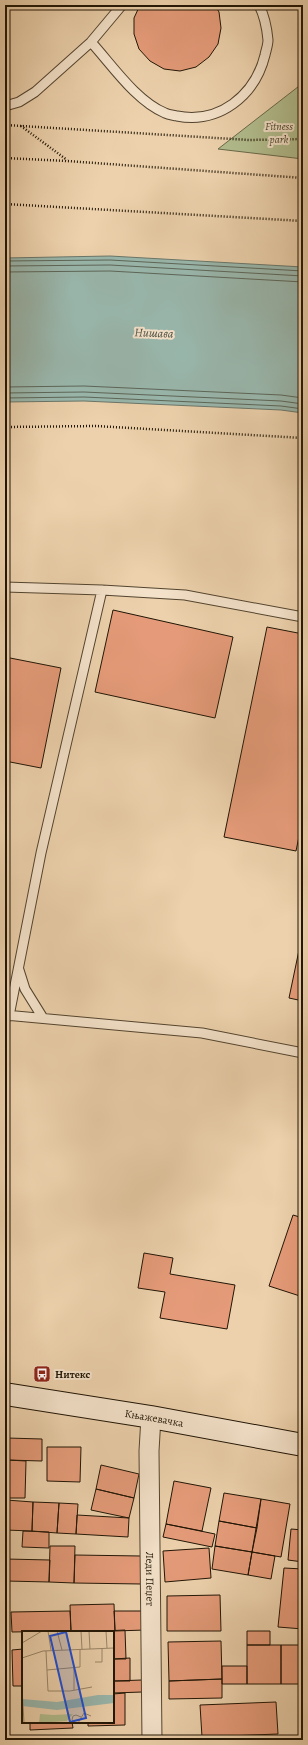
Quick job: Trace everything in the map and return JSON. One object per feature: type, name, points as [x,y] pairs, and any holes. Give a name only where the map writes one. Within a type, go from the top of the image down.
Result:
[{"type":"main road","name":"Књажевачка","points":[[5,1394],[150,1417],[303,1445]]},
{"type":"street","name":"Леди Пеџет","points":[[150,1417],[149,1451],[152,1740]]},
{"type":"lane","points":[[5,106],[19,102],[35,92],[91,42],[122,5]]},
{"type":"lane","points":[[91,42],[141,98],[166,114],[191,119],[215,114],[239,100],[254,82],[263,62],[268,41],[265,22],[259,5]]},
{"type":"lane","points":[[5,586],[185,595],[303,617]]},
{"type":"lane","points":[[102,590],[41,853],[18,969],[7,1015],[202,1033],[303,1053]]},
{"type":"lane","points":[[18,969],[25,989],[43,1018]]},
{"type":"path","points":[[5,125],[249,140],[303,139]]},
{"type":"path","points":[[20,126],[67,161]]},
{"type":"path","points":[[5,158],[303,178]]},
{"type":"path","points":[[5,204],[303,221]]},
{"type":"path","points":[[5,427],[96,426],[303,438]]},
{"type":"green space","name":"Fitness park","points":[[303,83],[303,159],[218,149]]},
{"type":"water","name":"Нишава","points":[[110,256],[303,267],[303,413],[281,410],[84,401],[5,402],[5,258]]},
{"type":"building","points":[[140,5],[215,5],[219,12],[221,28],[218,44],[209,57],[196,67],[180,71],[164,69],[150,61],[139,49],[134,34],[134,18]]},
{"type":"building","points":[[113,610],[233,637],[215,718],[95,692]]},
{"type":"building","points":[[267,627],[303,634],[303,817],[296,851],[224,837]]},
{"type":"building","points":[[5,657],[61,668],[41,768],[5,761]]},
{"type":"building","points":[[303,931],[303,1001],[289,998]]},
{"type":"building","points":[[293,1215],[303,1218],[303,1297],[269,1286]]},
{"type":"building","points":[[144,1253],[173,1258],[170,1274],[235,1285],[227,1329],[160,1318],[165,1292],[138,1288]]},
{"type":"building","points":[[7,1438],[42,1439],[42,1461],[7,1460]]},
{"type":"building","points":[[47,1447],[81,1447],[80,1482],[47,1481]]},
{"type":"building","points":[[7,1460],[26,1461],[25,1498],[7,1498]]},
{"type":"building","points":[[101,1465],[139,1474],[134,1498],[96,1489]]},
{"type":"building","points":[[174,1481],[211,1488],[202,1531],[166,1524]]},
{"type":"building","points":[[96,1489],[134,1498],[129,1518],[91,1510]]},
{"type":"building","points":[[224,1493],[261,1499],[257,1528],[219,1521]]},
{"type":"building","points":[[261,1499],[290,1504],[281,1557],[252,1552]]},
{"type":"building","points":[[6,1500],[33,1502],[32,1531],[5,1530]]},
{"type":"building","points":[[33,1502],[59,1503],[57,1533],[32,1531]]},
{"type":"building","points":[[59,1503],[78,1504],[76,1534],[57,1533]]},
{"type":"building","points":[[77,1515],[129,1518],[128,1537],[76,1534]]},
{"type":"building","points":[[219,1521],[257,1528],[252,1552],[215,1546]]},
{"type":"building","points":[[166,1524],[215,1534],[212,1547],[163,1537]]},
{"type":"building","points":[[291,1529],[303,1530],[303,1562],[288,1560]]},
{"type":"building","points":[[23,1531],[49,1532],[49,1548],[22,1547]]},
{"type":"building","points":[[50,1546],[75,1546],[74,1583],[49,1582]]},
{"type":"building","points":[[215,1546],[252,1552],[248,1575],[212,1569]]},
{"type":"building","points":[[209,1548],[211,1578],[165,1582],[163,1551]]},
{"type":"building","points":[[252,1552],[275,1556],[271,1579],[248,1575]]},
{"type":"building","points":[[75,1555],[141,1556],[141,1584],[74,1583]]},
{"type":"building","points":[[6,1559],[50,1560],[49,1582],[6,1581]]},
{"type":"building","points":[[284,1568],[303,1569],[303,1629],[278,1627]]},
{"type":"building","points":[[220,1595],[221,1631],[167,1631],[167,1596]]},
{"type":"building","points":[[114,1604],[115,1631],[71,1631],[70,1605]]},
{"type":"building","points":[[70,1611],[71,1631],[12,1632],[11,1612]]},
{"type":"building","points":[[114,1611],[144,1611],[145,1630],[115,1631]]},
{"type":"building","points":[[125,1630],[126,1659],[114,1659],[114,1631],[103,1631]]},
{"type":"building","points":[[247,1631],[270,1631],[270,1645],[247,1645]]},
{"type":"building","points":[[221,1641],[222,1679],[169,1681],[168,1642]]},
{"type":"building","points":[[247,1645],[281,1645],[281,1684],[247,1684]]},
{"type":"building","points":[[281,1645],[303,1645],[303,1684],[281,1684]]},
{"type":"building","points":[[22,1649],[22,1686],[13,1686],[12,1650]]},
{"type":"building","points":[[130,1658],[130,1681],[114,1681],[114,1659]]},
{"type":"building","points":[[222,1666],[247,1666],[247,1684],[222,1684]]},
{"type":"building","points":[[222,1679],[222,1698],[169,1699],[169,1681]]},
{"type":"building","points":[[142,1680],[142,1692],[114,1693],[114,1681]]},
{"type":"building","points":[[125,1693],[125,1725],[88,1726],[88,1723],[114,1723],[114,1694]]},
{"type":"building","points":[[276,1702],[278,1734],[202,1737],[200,1705]]},
{"type":"building","points":[[30,1723],[72,1723],[73,1728],[30,1730]]},
{"type":"place","name":"Нитекс","points":[[42,1374]]}]
